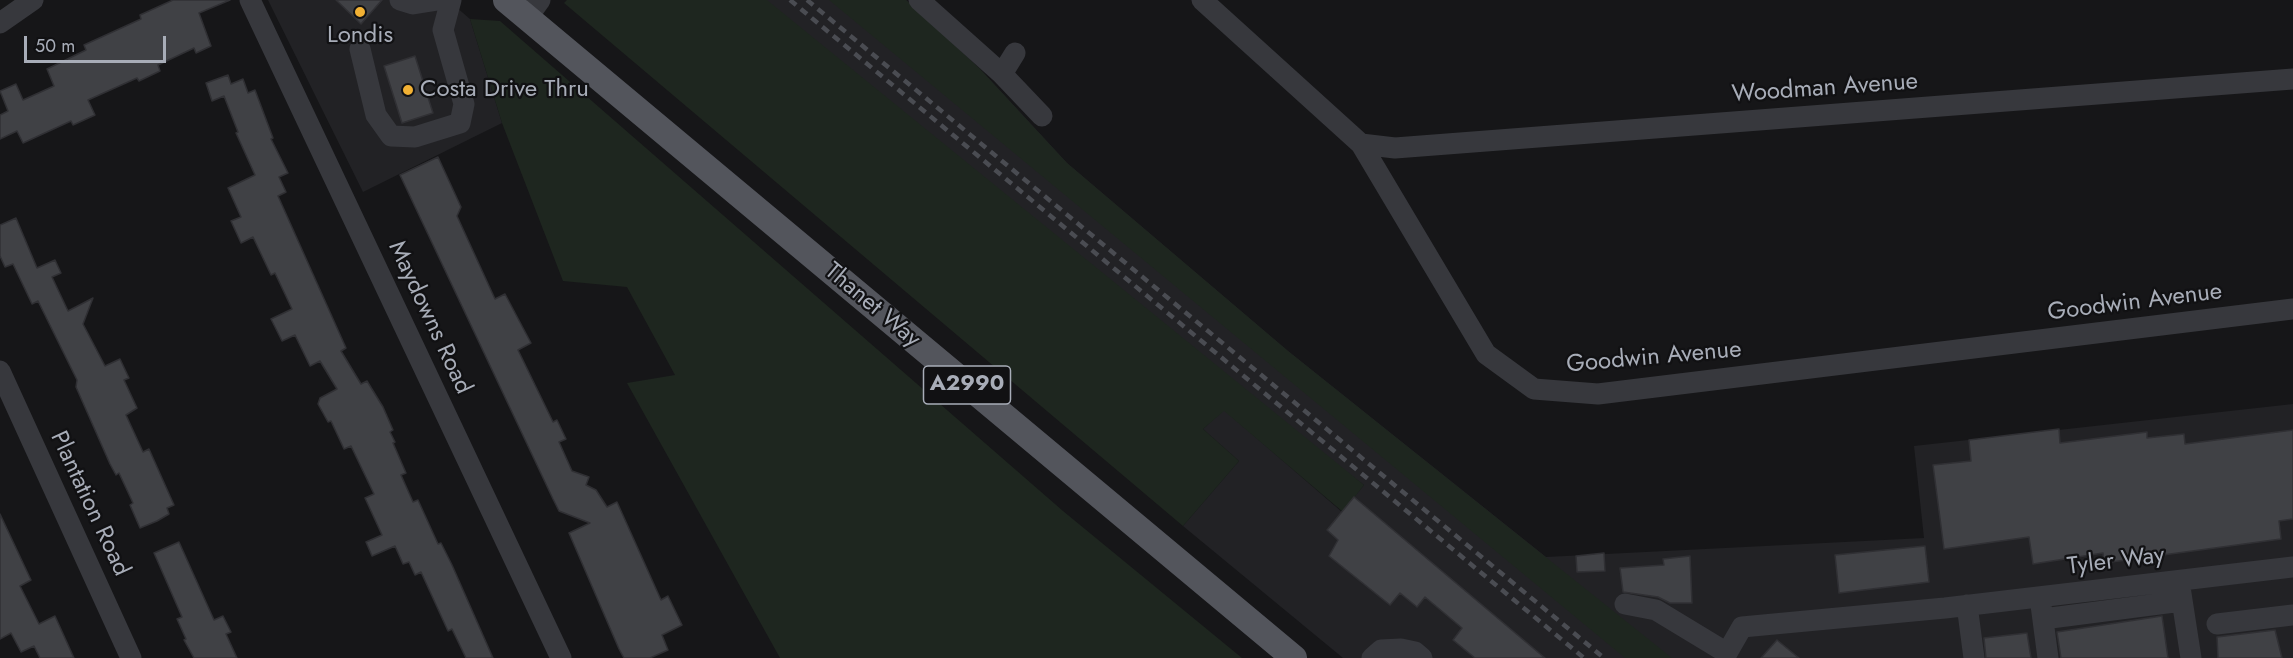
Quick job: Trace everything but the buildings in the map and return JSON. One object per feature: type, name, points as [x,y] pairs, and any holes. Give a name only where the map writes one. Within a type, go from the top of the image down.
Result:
[{"type":"main road","name":"Thanet Way","points":[[506,0],[534,9],[1294,658]]},
{"type":"street","points":[[0,23],[33,0]]},
{"type":"street","name":"Maydowns Road","points":[[250,0],[561,658]]},
{"type":"street","points":[[400,0],[413,4],[436,0]]},
{"type":"street","points":[[360,49],[376,115],[392,136],[415,137],[460,123],[464,104],[443,30],[451,0]]},
{"type":"street","points":[[920,0],[1002,74],[1042,116]]},
{"type":"street","name":"Goodwin Avenue","points":[[1202,0],[1360,144],[1471,333],[1486,354],[1534,389],[1598,394],[2293,309]]},
{"type":"street","points":[[1002,74],[1015,53]]},
{"type":"street","name":"Woodman Avenue","points":[[1360,144],[1395,148],[2293,79]]},
{"type":"street","name":"Plantation Road","points":[[0,371],[131,658]]},
{"type":"street","name":"Tyler Way","points":[[1625,604],[1656,610],[1726,653],[1742,627],[1945,608],[2131,586],[2181,590],[2291,572]]},
{"type":"street","points":[[2131,586],[2134,607]]},
{"type":"street","points":[[2043,619],[2134,607],[2181,590],[2191,658]]},
{"type":"street","points":[[2040,597],[2048,658]]},
{"type":"street","points":[[1967,605],[1974,658]]},
{"type":"street","points":[[2217,624],[2293,615]]},
{"type":"street","points":[[1372,658],[1381,650],[1401,649],[1415,652],[1422,658]]},
{"type":"shaded area","points":[[268,0],[448,0],[470,19],[502,123],[363,192]]},
{"type":"shaded area","points":[[567,0],[767,0],[1364,485],[1343,512],[1224,411],[1203,429],[1239,461],[1183,526],[564,3]]},
{"type":"shaded area","points":[[712,0],[906,0],[980,69],[1067,163],[1288,351],[1546,557],[1924,538],[1914,446],[2293,404],[2293,658],[1343,658],[1183,526],[1239,461],[1203,429],[1224,410],[1342,512],[1364,485]]},
{"type":"shaded area","points":[[829,0],[906,0],[980,69],[1067,163],[1288,351],[1672,658],[1625,658]]},
{"type":"shaded area","points":[[470,19],[500,21],[1063,511],[1242,658],[780,658],[627,383],[675,375],[627,287],[563,281],[502,123]]},
{"type":"railway","points":[[790,0],[1584,658]]},
{"type":"railway","points":[[807,0],[1604,658]]},
{"type":"place","name":"Londis","points":[[360,12]]},
{"type":"place","name":"Costa Drive Thru","points":[[408,90]]}]
